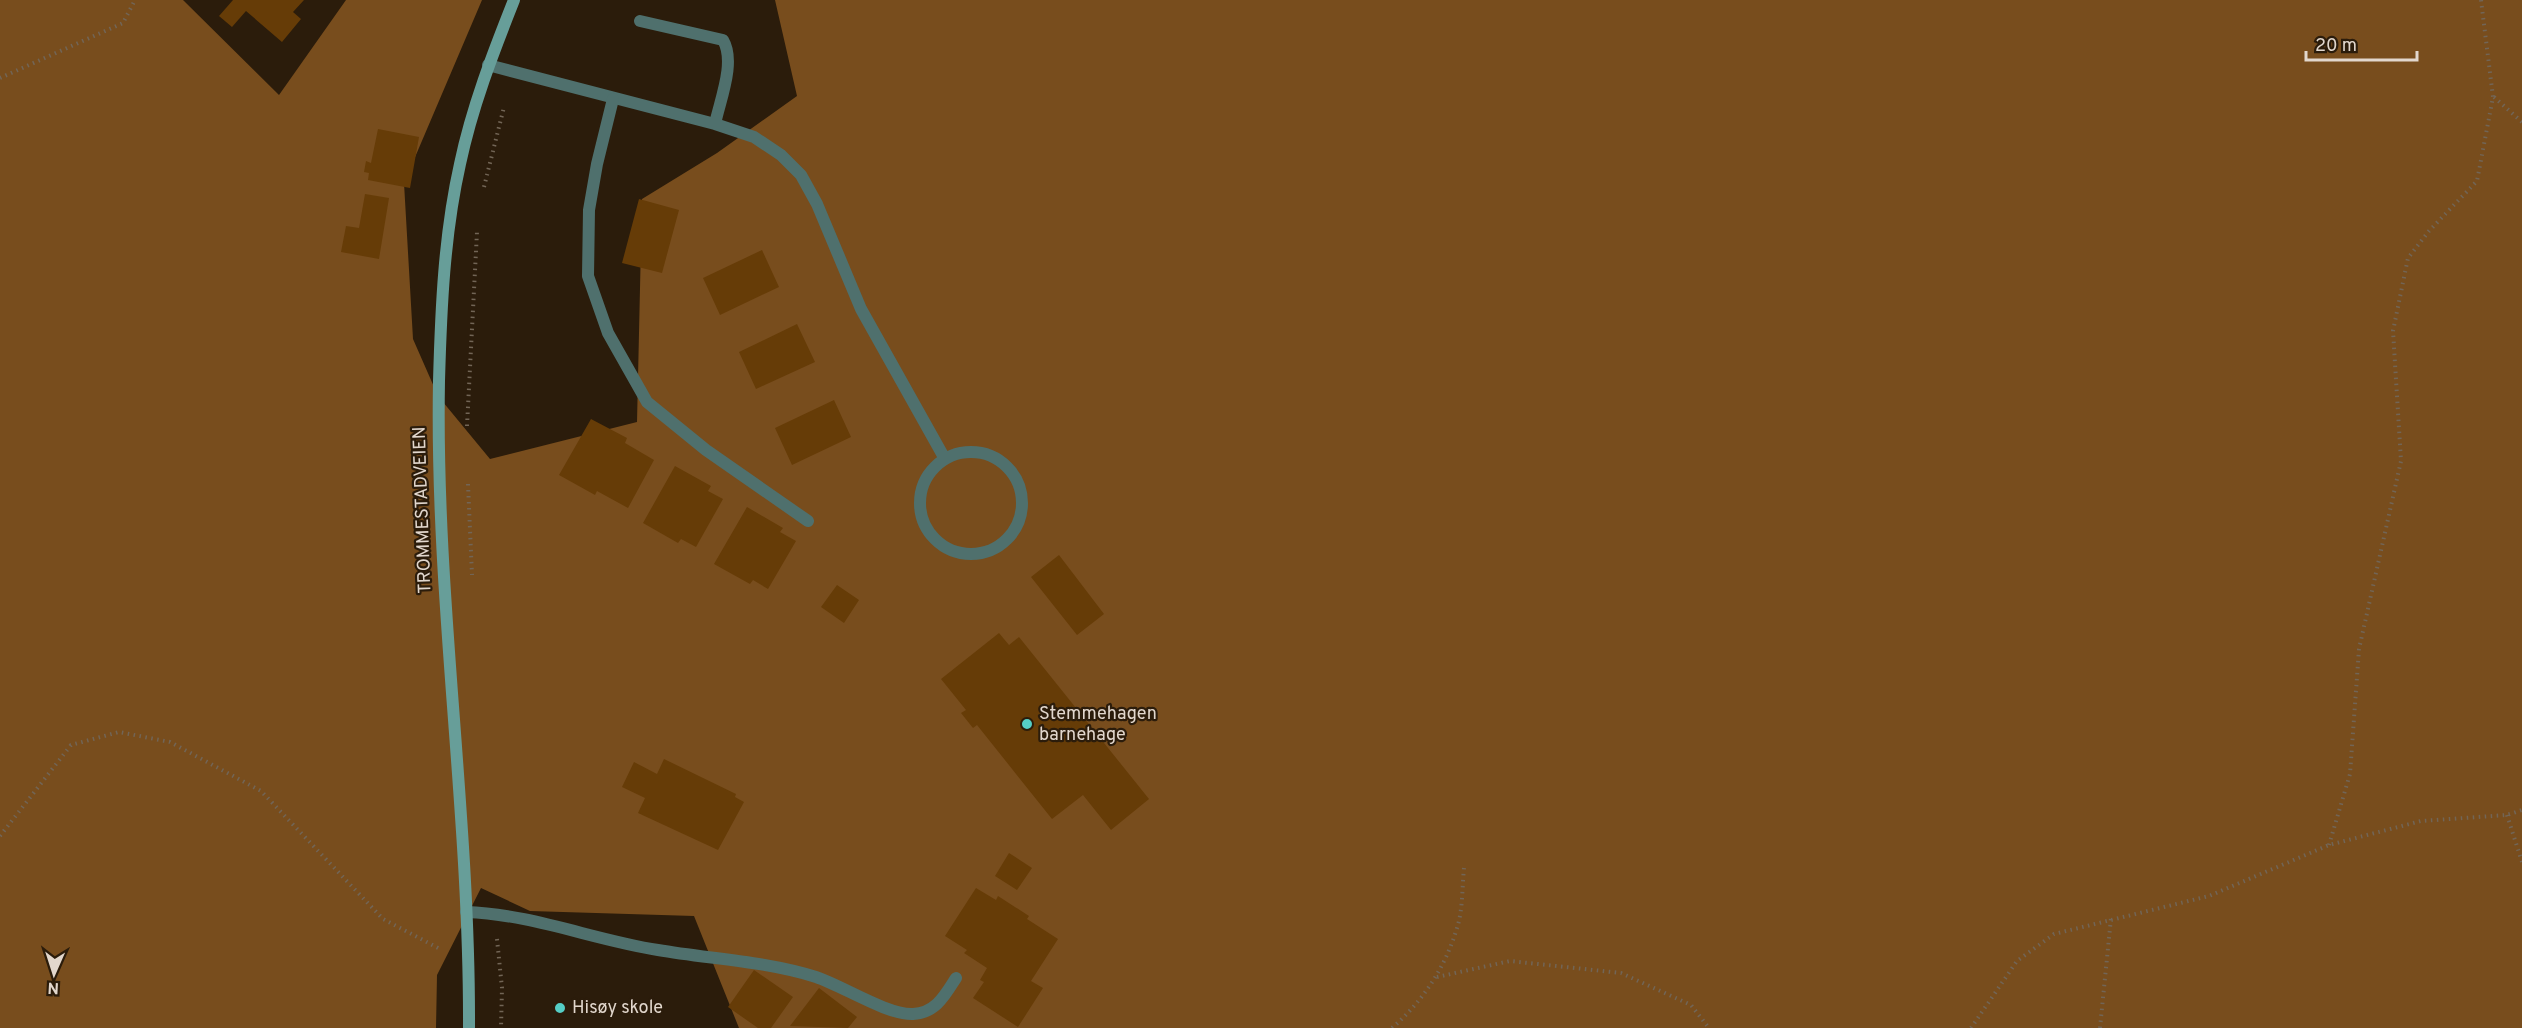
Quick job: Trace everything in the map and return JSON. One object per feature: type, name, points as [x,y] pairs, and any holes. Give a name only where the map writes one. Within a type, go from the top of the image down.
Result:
[{"type":"main road","name":"TROMMESTADVEIEN","points":[[469,1028],[470,964],[444,601],[438,447],[440,337],[447,244],[460,163],[488,65],[514,0]]},
{"type":"street","points":[[640,21],[723,40],[728,49],[728,61],[715,124]]},
{"type":"street","points":[[488,65],[513,74],[715,124],[754,137],[781,154],[801,175],[817,204],[861,309],[945,459]]},
{"type":"street","points":[[613,99],[597,164],[589,210],[588,276],[608,333],[646,402],[706,450],[808,521]]},
{"type":"street","points":[[976,452],[992,456],[1006,465],[1016,478],[1022,502],[1017,526],[1007,539],[993,549],[976,554],[959,553],[943,546],[930,534],[922,519],[920,502],[923,486],[931,471],[945,459],[960,453],[976,452]]},
{"type":"street","points":[[466,912],[495,913],[657,950],[767,965],[816,977],[897,1013],[914,1014],[930,1010],[956,978]]},
{"type":"path","points":[[0,78],[123,23],[135,0]]},
{"type":"path","points":[[2329,845],[2350,774],[2359,650],[2401,461],[2394,331],[2408,258],[2429,231],[2477,181],[2493,97],[2481,0]]},
{"type":"path","points":[[484,188],[513,74]]},
{"type":"path","points":[[2493,97],[2522,122]]},
{"type":"path","points":[[467,430],[477,223]]},
{"type":"path","points":[[468,477],[473,584]]},
{"type":"path","points":[[0,836],[71,745],[119,732],[170,742],[261,791],[383,919],[470,964]]},
{"type":"path","points":[[1971,1028],[2017,961],[2054,934],[2111,918],[2209,896],[2329,845],[2421,821],[2507,815],[2522,810]]},
{"type":"path","points":[[2507,815],[2522,862]]},
{"type":"path","points":[[1392,1028],[1408,1014],[1437,977],[1458,927],[1464,868]]},
{"type":"path","points":[[495,913],[502,988],[501,1028]]},
{"type":"path","points":[[2100,1028],[2111,918]]},
{"type":"path","points":[[1437,977],[1510,961],[1621,974],[1691,1005],[1709,1028]]},
{"type":"shaded area","points":[[0,0],[183,0],[279,95],[346,0],[482,0],[404,183],[413,339],[438,396],[490,459],[637,422],[642,199],[717,153],[797,96],[775,0],[2522,0],[2522,1028],[739,1028],[694,916],[530,911],[481,888],[437,975],[436,1028],[0,1028]]},
{"type":"building","points":[[233,0],[304,0],[293,12],[301,19],[282,42],[246,11],[232,27],[219,16]]},
{"type":"building","points":[[378,129],[419,137],[410,188],[368,180],[369,173],[364,172],[366,161],[371,163]]},
{"type":"building","points":[[365,194],[389,198],[379,259],[341,252],[346,226],[359,228]]},
{"type":"building","points":[[639,199],[679,210],[662,273],[622,263]]},
{"type":"building","points":[[762,250],[779,287],[720,315],[703,278]]},
{"type":"building","points":[[797,324],[815,362],[756,389],[739,352]]},
{"type":"building","points":[[834,400],[851,437],[792,465],[775,428]]},
{"type":"building","points":[[591,419],[627,438],[625,443],[654,460],[628,508],[597,491],[595,495],[559,475]]},
{"type":"building","points":[[675,466],[711,486],[708,491],[723,499],[696,547],[681,539],[678,543],[643,523]]},
{"type":"building","points":[[747,507],[783,528],[780,532],[796,541],[768,589],[753,580],[750,584],[714,564]]},
{"type":"building","points":[[1059,555],[1104,614],[1077,635],[1031,577]]},
{"type":"building","points":[[837,585],[859,600],[844,623],[821,607]]},
{"type":"building","points":[[999,633],[1009,645],[1019,637],[1149,799],[1111,830],[1083,795],[1052,819],[977,725],[973,728],[961,713],[966,710],[941,679]]},
{"type":"building","points":[[664,759],[736,794],[735,797],[744,802],[718,850],[638,813],[645,798],[622,787],[634,762],[657,774]]},
{"type":"building","points":[[1009,853],[1032,868],[1017,890],[995,876]]},
{"type":"building","points":[[976,888],[996,900],[998,896],[1029,916],[1027,919],[1058,939],[1031,981],[1043,988],[1018,1027],[973,998],[984,982],[980,980],[987,968],[964,953],[967,950],[945,936]]},
{"type":"building","points":[[754,970],[793,997],[771,1028],[758,1028],[728,1007]]},
{"type":"building","points":[[819,988],[857,1017],[848,1028],[790,1026]]},
{"type":"place","name":"Stemmehagen barnehage","points":[[1027,724]]},
{"type":"place","name":"Hisøy skole","points":[[560,1008]]}]
